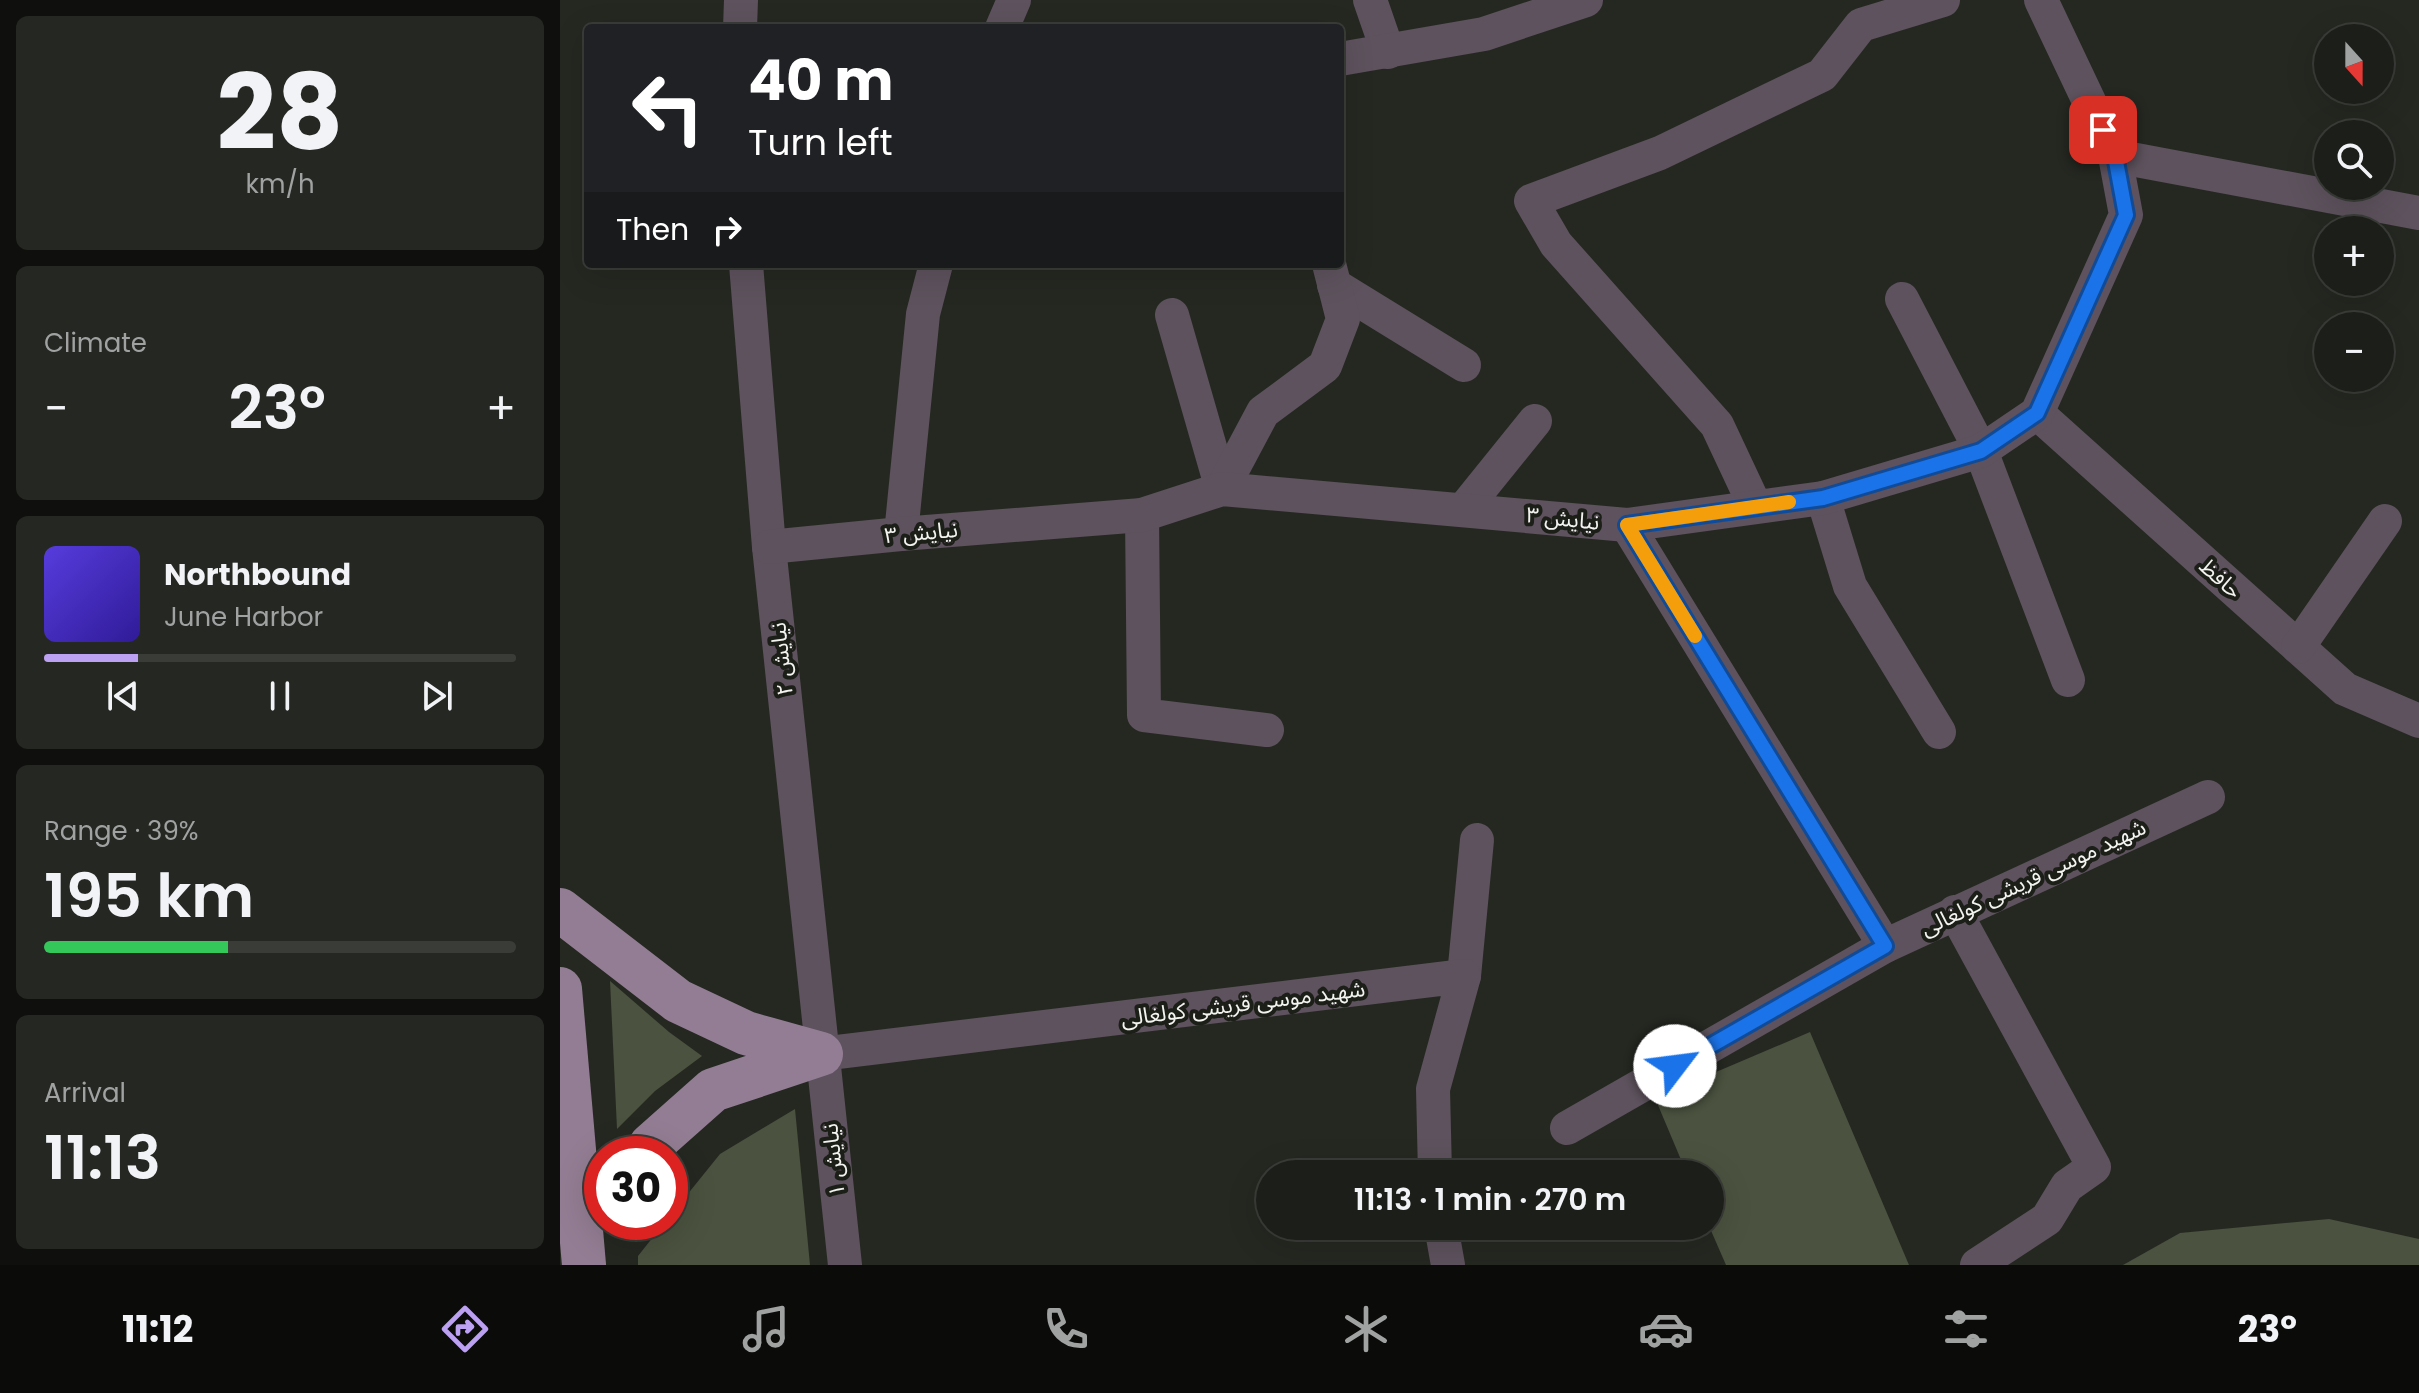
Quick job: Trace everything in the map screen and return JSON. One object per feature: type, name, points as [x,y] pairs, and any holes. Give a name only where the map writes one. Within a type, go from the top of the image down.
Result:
[{"type":"main road","points":[[560,910],[678,1001],[746,1033],[821,1054]]},
{"type":"main road","points":[[560,989],[584,1265]]},
{"type":"main road","points":[[661,1136],[713,1090],[821,1054]]},
{"type":"main road","points":[[591,1265],[599,1240]]},
{"type":"street","points":[[740,24],[741,0]]},
{"type":"street","points":[[1004,24],[1014,0]]},
{"type":"street","points":[[1370,0],[1388,52]]},
{"type":"street","points":[[1344,58],[1484,34],[1586,0]]},
{"type":"street","points":[[1755,506],[1717,425],[1556,244],[1531,201],[1660,153],[1822,75],[1861,25],[1943,0]]},
{"type":"street","points":[[2037,413],[2126,215],[2115,156],[2041,0]]},
{"type":"street","points":[[2115,156],[2419,213]]},
{"type":"street","name":"نیایش ۲","points":[[746,268],[769,547],[821,1054]]},
{"type":"street","points":[[901,534],[923,314],[935,268]]},
{"type":"street","points":[[1331,274],[1464,365]]},
{"type":"street","points":[[1222,489],[1263,412],[1325,366],[1343,319],[1331,274]]},
{"type":"street","points":[[1902,299],[1981,451],[2068,680]]},
{"type":"street","points":[[1172,315],[1222,489]]},
{"type":"street","name":"نیایش ۳","points":[[769,547],[1142,515],[1222,489],[1627,525],[1823,498],[1981,451],[2037,413]]},
{"type":"street","name":"حافظ","points":[[2037,413],[2345,689],[2419,721]]},
{"type":"street","points":[[1464,509],[1535,421]]},
{"type":"street","points":[[1823,498],[1850,586],[1939,732]]},
{"type":"street","points":[[1142,515],[1144,715],[1267,730]]},
{"type":"street","points":[[2298,647],[2385,521]]},
{"type":"street","points":[[1627,525],[1885,946]]},
{"type":"street","name":"شهید موسی قریشی کولغالی","points":[[1567,1128],[1885,946],[2208,797]]},
{"type":"street","points":[[1435,1160],[1433,1089],[1464,976],[1477,840]]},
{"type":"street","points":[[1955,912],[2094,1167],[2067,1186],[2047,1219],[1977,1265]]},
{"type":"street","name":"شهید موسی قریشی کولغالی","points":[[821,1054],[1464,976]]},
{"type":"street","name":"نیایش ۱","points":[[821,1054],[845,1265]]},
{"type":"street","points":[[1444,1240],[1448,1265]]},
{"type":"green space","points":[[610,981],[702,1056],[655,1091],[617,1129]]},
{"type":"green space","points":[[1810,1032],[1909,1265],[1726,1265],[1715,1240],[1724,1240],[1724,1160],[1681,1160],[1655,1098]]},
{"type":"green space","points":[[795,1109],[810,1265],[638,1265],[638,1256],[651,1240],[688,1240],[688,1194],[720,1154]]},
{"type":"green space","points":[[2329,1219],[2419,1239],[2419,1265],[2123,1265],[2180,1233]]},
{"type":"slow traffic","points":[[1695,636],[1627,525],[1789,502]]},
{"type":"route","points":[[1675,1066],[1885,946],[1627,525],[1823,498],[1981,451],[2037,413],[2126,215],[2115,156],[2103,130]]}]
